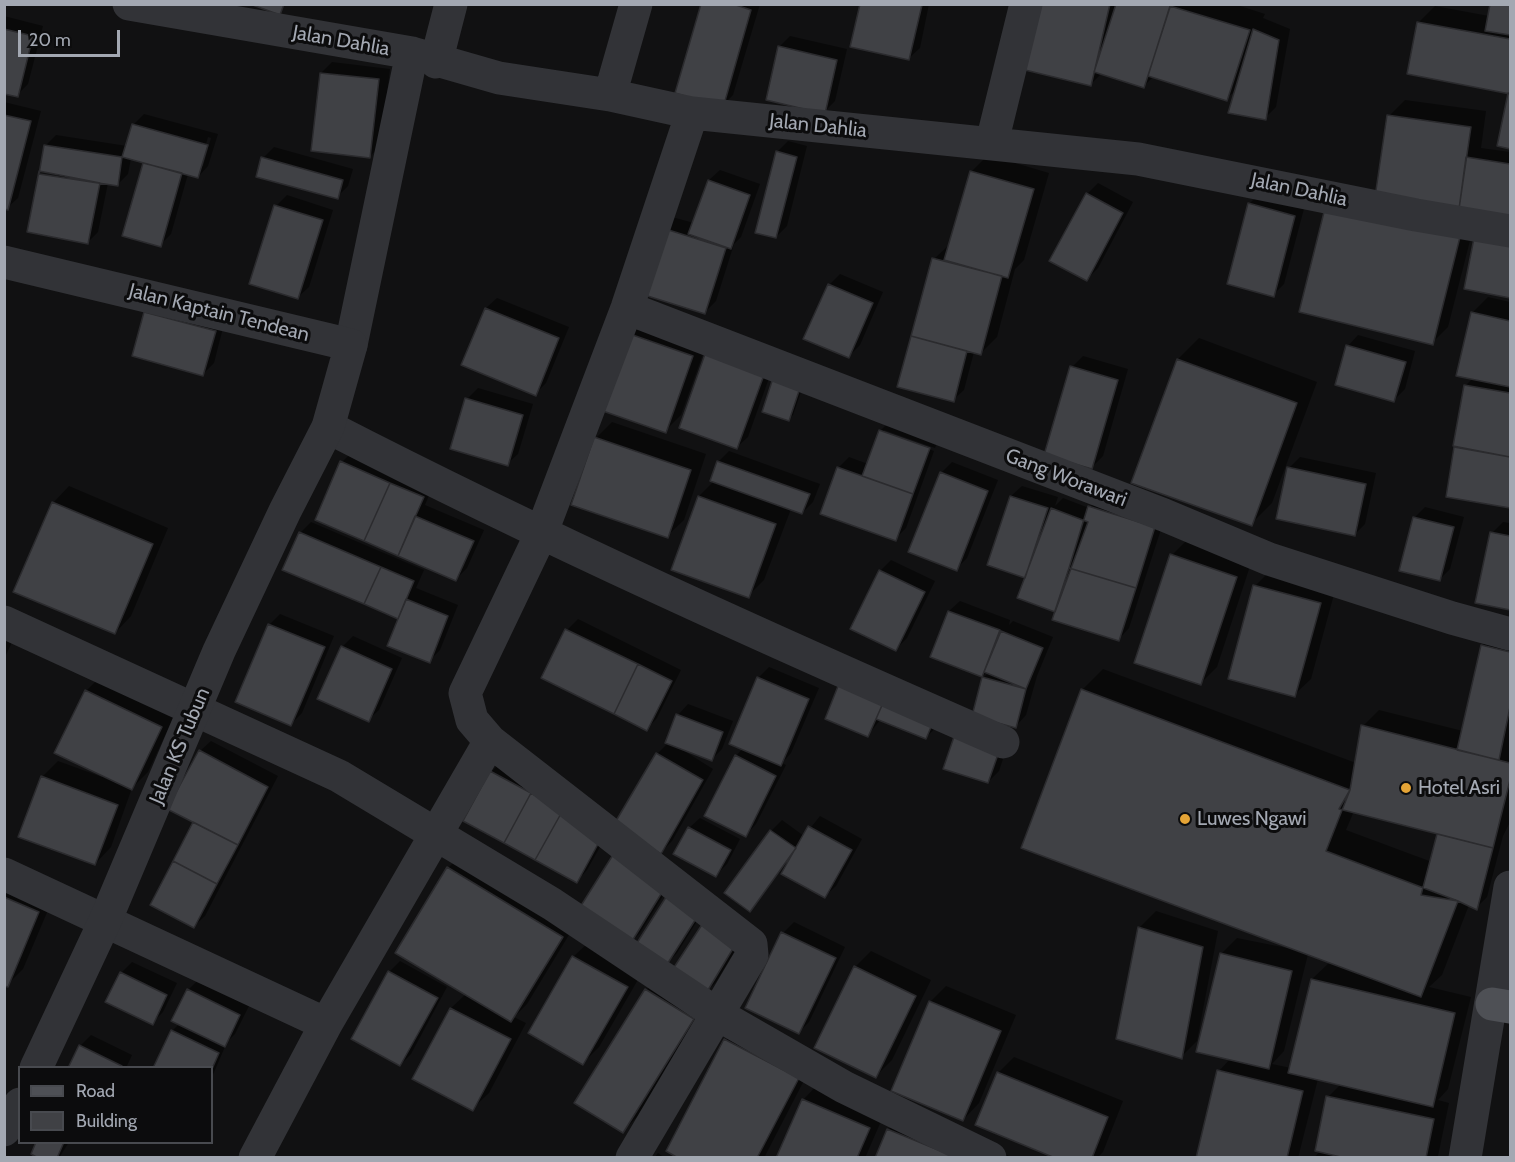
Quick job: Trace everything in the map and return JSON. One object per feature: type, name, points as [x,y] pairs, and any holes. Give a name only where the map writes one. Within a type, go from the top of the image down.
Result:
[{"type":"street","name":"Jalan Dahlia","points":[[129,4],[424,58],[499,78],[610,95],[692,113],[992,142],[1138,159],[1416,215],[1510,231]]},
{"type":"street","points":[[451,4],[424,58],[328,427],[541,534],[789,648],[1003,742]]},
{"type":"street","points":[[610,95],[636,4]]},
{"type":"street","points":[[992,142],[1026,4]]},
{"type":"street","points":[[632,1158],[752,955],[751,944],[490,741],[472,720],[465,693],[541,534],[627,308],[692,113]]},
{"type":"street","name":"Jalan Kaptain Tendean","points":[[4,262],[351,345]]},
{"type":"street","name":"Gang Worawari","points":[[627,308],[1164,515],[1269,559],[1510,634]]},
{"type":"street","name":"Jalan KS Tubun","points":[[37,1066],[105,921],[219,651],[328,427]]},
{"type":"street","points":[[4,622],[339,776],[552,904],[717,1014],[844,1087],[990,1158]]},
{"type":"street","points":[[255,1158],[326,1024],[490,741]]},
{"type":"street","points":[[4,874],[326,1024]]},
{"type":"street","points":[[1465,1158],[1501,1005],[1510,887]]},
{"type":"street","points":[[4,1130],[18,1107]]},
{"type":"building","points":[[250,4],[284,4],[280,15]]},
{"type":"building","points":[[701,4],[733,4],[751,10],[723,108],[675,93]]},
{"type":"building","points":[[860,4],[922,5],[909,60],[850,47]]},
{"type":"building","points":[[1041,4],[1110,4],[1091,86],[1025,70]]},
{"type":"building","points":[[1116,4],[1171,4],[1144,88],[1094,72]]},
{"type":"building","points":[[1490,4],[1510,4],[1510,35],[1485,31]]},
{"type":"building","points":[[1170,6],[1250,30],[1227,101],[1148,76]]},
{"type":"building","points":[[1417,22],[1510,39],[1510,94],[1407,74]]},
{"type":"building","points":[[4,29],[33,36],[18,97],[4,94]]},
{"type":"building","points":[[1253,29],[1279,40],[1266,120],[1228,113]]},
{"type":"building","points":[[778,46],[837,60],[825,114],[766,100]]},
{"type":"building","points":[[320,73],[379,79],[370,158],[311,151]]},
{"type":"building","points":[[1508,93],[1510,94],[1510,149],[1497,146]]},
{"type":"building","points":[[4,115],[31,121],[8,210],[4,209]]},
{"type":"building","points":[[1387,115],[1471,127],[1459,209],[1375,197]]},
{"type":"building","points":[[132,124],[208,145],[198,178],[122,157]]},
{"type":"building","points":[[44,145],[122,157],[118,186],[39,174]]},
{"type":"building","points":[[776,151],[797,157],[776,238],[755,233]]},
{"type":"building","points":[[261,157],[343,180],[338,199],[256,177]]},
{"type":"building","points":[[1466,157],[1510,164],[1510,217],[1459,209]]},
{"type":"building","points":[[143,163],[182,173],[161,247],[122,236]]},
{"type":"building","points":[[39,171],[100,183],[88,244],[27,232]]},
{"type":"building","points":[[970,171],[1034,189],[1008,278],[944,260]]},
{"type":"building","points":[[708,180],[750,195],[731,249],[688,234]]},
{"type":"building","points":[[1086,193],[1123,213],[1087,281],[1049,261]]},
{"type":"building","points":[[1248,203],[1295,216],[1274,297],[1227,284]]},
{"type":"building","points":[[1326,204],[1460,237],[1433,345],[1299,312]]},
{"type":"building","points":[[274,205],[323,220],[298,299],[249,284]]},
{"type":"building","points":[[659,227],[726,248],[705,314],[638,293]]},
{"type":"building","points":[[1474,238],[1510,245],[1510,298],[1464,289]]},
{"type":"building","points":[[932,258],[1002,276],[981,355],[911,336]]},
{"type":"building","points":[[828,284],[873,303],[849,358],[803,339]]},
{"type":"building","points":[[485,308],[559,338],[536,396],[461,365]]},
{"type":"building","points":[[144,312],[216,331],[203,376],[132,356]]},
{"type":"building","points":[[1471,312],[1510,321],[1510,387],[1456,376]]},
{"type":"building","points":[[627,333],[693,356],[666,433],[600,410]]},
{"type":"building","points":[[911,336],[967,351],[954,402],[897,387]]},
{"type":"building","points":[[1346,345],[1406,362],[1394,402],[1335,385]]},
{"type":"building","points":[[705,354],[764,375],[737,449],[679,428]]},
{"type":"building","points":[[1177,359],[1297,403],[1252,526],[1131,483]]},
{"type":"building","points":[[1070,366],[1118,380],[1092,469],[1044,455]]},
{"type":"building","points":[[773,378],[800,388],[789,421],[762,412]]},
{"type":"building","points":[[1464,385],[1510,393],[1510,457],[1453,446]]},
{"type":"building","points":[[465,398],[523,415],[508,466],[450,449]]},
{"type":"building","points":[[879,430],[930,448],[913,494],[862,476]]},
{"type":"building","points":[[594,437],[691,470],[668,538],[571,505]]},
{"type":"building","points":[[1454,447],[1510,457],[1510,508],[1446,497]]},
{"type":"building","points":[[340,461],[390,483],[364,541],[315,520]]},
{"type":"building","points":[[717,461],[810,494],[802,514],[710,481]]},
{"type":"building","points":[[837,467],[913,494],[896,541],[820,514]]},
{"type":"building","points":[[1287,467],[1366,484],[1355,536],[1276,519]]},
{"type":"building","points":[[940,472],[988,491],[957,571],[908,552]]},
{"type":"building","points":[[390,483],[424,497],[398,556],[364,541]]},
{"type":"building","points":[[698,496],[776,524],[749,598],[671,570]]},
{"type":"building","points":[[1010,496],[1048,508],[1025,578],[987,565]]},
{"type":"building","points":[[52,502],[153,544],[115,634],[13,592]]},
{"type":"building","points":[[1088,506],[1155,527],[1136,588],[1069,568]]},
{"type":"building","points":[[1051,508],[1088,522],[1055,612],[1017,598]]},
{"type":"building","points":[[415,516],[474,541],[456,581],[398,556]]},
{"type":"building","points":[[1413,517],[1454,527],[1440,581],[1399,571]]},
{"type":"building","points":[[299,532],[381,567],[364,604],[282,570]]},
{"type":"building","points":[[1490,532],[1510,536],[1510,610],[1475,603]]},
{"type":"building","points":[[1170,554],[1237,577],[1201,685],[1134,663]]},
{"type":"building","points":[[381,567],[414,581],[398,619],[364,604]]},
{"type":"building","points":[[1069,568],[1136,588],[1119,641],[1052,620]]},
{"type":"building","points":[[879,570],[925,592],[896,651],[850,629]]},
{"type":"building","points":[[1253,585],[1321,603],[1295,697],[1228,679]]},
{"type":"building","points":[[406,599],[448,616],[430,663],[387,646]]},
{"type":"building","points":[[948,611],[1000,630],[982,677],[930,657]]},
{"type":"building","points":[[268,624],[325,647],[291,726],[235,702]]},
{"type":"building","points":[[565,629],[638,664],[614,714],[541,678]]},
{"type":"building","points":[[1001,631],[1043,648],[1026,689],[984,672]]},
{"type":"building","points":[[1481,645],[1510,652],[1510,707],[1499,760],[1457,750]]},
{"type":"building","points":[[341,646],[392,669],[369,722],[317,699]]},
{"type":"building","points":[[638,664],[672,681],[647,731],[614,714]]},
{"type":"building","points":[[842,676],[887,694],[868,737],[825,719]]},
{"type":"building","points":[[757,677],[809,699],[781,766],[729,744]]},
{"type":"building","points":[[982,677],[1026,689],[1016,728],[972,716]]},
{"type":"building","name":"Luwes Ngawi","points":[[1081,689],[1350,790],[1326,851],[1458,901],[1421,997],[1021,848]]},
{"type":"building","points":[[85,690],[162,727],[132,790],[54,753]]},
{"type":"building","points":[[887,694],[936,715],[926,739],[876,719]]},
{"type":"building","points":[[676,714],[723,732],[712,761],[665,743]]},
{"type":"building","points":[[1361,725],[1510,763],[1510,780],[1493,848],[1339,809],[1350,790]]},
{"type":"building","points":[[957,728],[1002,743],[988,783],[943,769]]},
{"type":"building","points":[[199,750],[268,787],[238,845],[167,809]]},
{"type":"building","points":[[656,753],[703,780],[661,854],[613,826]]},
{"type":"building","points":[[735,755],[776,776],[746,837],[704,816]]},
{"type":"building","points":[[490,771],[531,793],[504,843],[463,821]]},
{"type":"building","points":[[41,776],[118,805],[95,865],[18,837]]},
{"type":"building","points":[[531,793],[563,810],[535,860],[504,843]]},
{"type":"building","points":[[563,810],[604,833],[577,883],[535,860]]},
{"type":"building","points":[[193,822],[238,845],[217,884],[173,861]]},
{"type":"building","points":[[808,826],[852,850],[825,898],[781,874]]},
{"type":"building","points":[[688,827],[731,850],[716,877],[673,854]]},
{"type":"building","points":[[770,830],[796,848],[750,912],[724,893]]},
{"type":"building","points":[[1437,834],[1493,848],[1477,910],[1458,901],[1421,895]]},
{"type":"building","points":[[616,850],[666,886],[629,946],[577,912]]},
{"type":"building","points":[[173,861],[217,884],[194,928],[150,905]]},
{"type":"building","points":[[447,867],[563,937],[511,1022],[395,953]]},
{"type":"building","points":[[668,894],[699,914],[666,966],[635,946]]},
{"type":"building","points":[[4,897],[39,912],[8,987],[4,986]]},
{"type":"building","points":[[705,920],[737,942],[705,995],[671,972]]},
{"type":"building","points":[[1138,927],[1203,947],[1182,1059],[1116,1039]]},
{"type":"building","points":[[781,932],[836,958],[799,1034],[745,1008]]},
{"type":"building","points":[[1220,953],[1292,971],[1269,1069],[1196,1052]]},
{"type":"building","points":[[572,956],[628,987],[583,1065],[528,1033]]},
{"type":"building","points":[[854,966],[916,996],[876,1078],[814,1048]]},
{"type":"building","points":[[388,971],[438,998],[400,1066],[351,1039]]},
{"type":"building","points":[[120,972],[167,995],[153,1025],[105,1002]]},
{"type":"building","points":[[1311,979],[1455,1013],[1433,1107],[1288,1073]]},
{"type":"building","points":[[187,989],[240,1015],[225,1047],[171,1021]]},
{"type":"building","points":[[645,989],[694,1019],[623,1133],[574,1103]]},
{"type":"building","points":[[929,1001],[1001,1031],[963,1121],[891,1091]]},
{"type":"building","points":[[450,1008],[511,1039],[473,1111],[412,1079]]},
{"type":"building","points":[[171,1030],[219,1053],[213,1067],[154,1066]]},
{"type":"building","points":[[724,1039],[799,1078],[757,1158],[678,1158],[666,1151]]},
{"type":"building","points":[[79,1045],[122,1066],[69,1066]]},
{"type":"building","points":[[1217,1070],[1303,1091],[1287,1158],[1196,1158]]},
{"type":"building","points":[[997,1072],[1108,1117],[1092,1158],[1055,1158],[975,1125]]},
{"type":"building","points":[[1326,1096],[1434,1119],[1426,1158],[1345,1158],[1315,1151]]},
{"type":"building","points":[[802,1099],[870,1128],[857,1158],[776,1158]]},
{"type":"building","points":[[887,1129],[958,1158],[875,1158]]},
{"type":"building","points":[[35,1144],[63,1144],[57,1158],[38,1158],[31,1154]]},
{"type":"place","name":"Hotel Asri","points":[[1406,788]]},
{"type":"place","name":"Luwes Ngawi","points":[[1185,819]]}]
